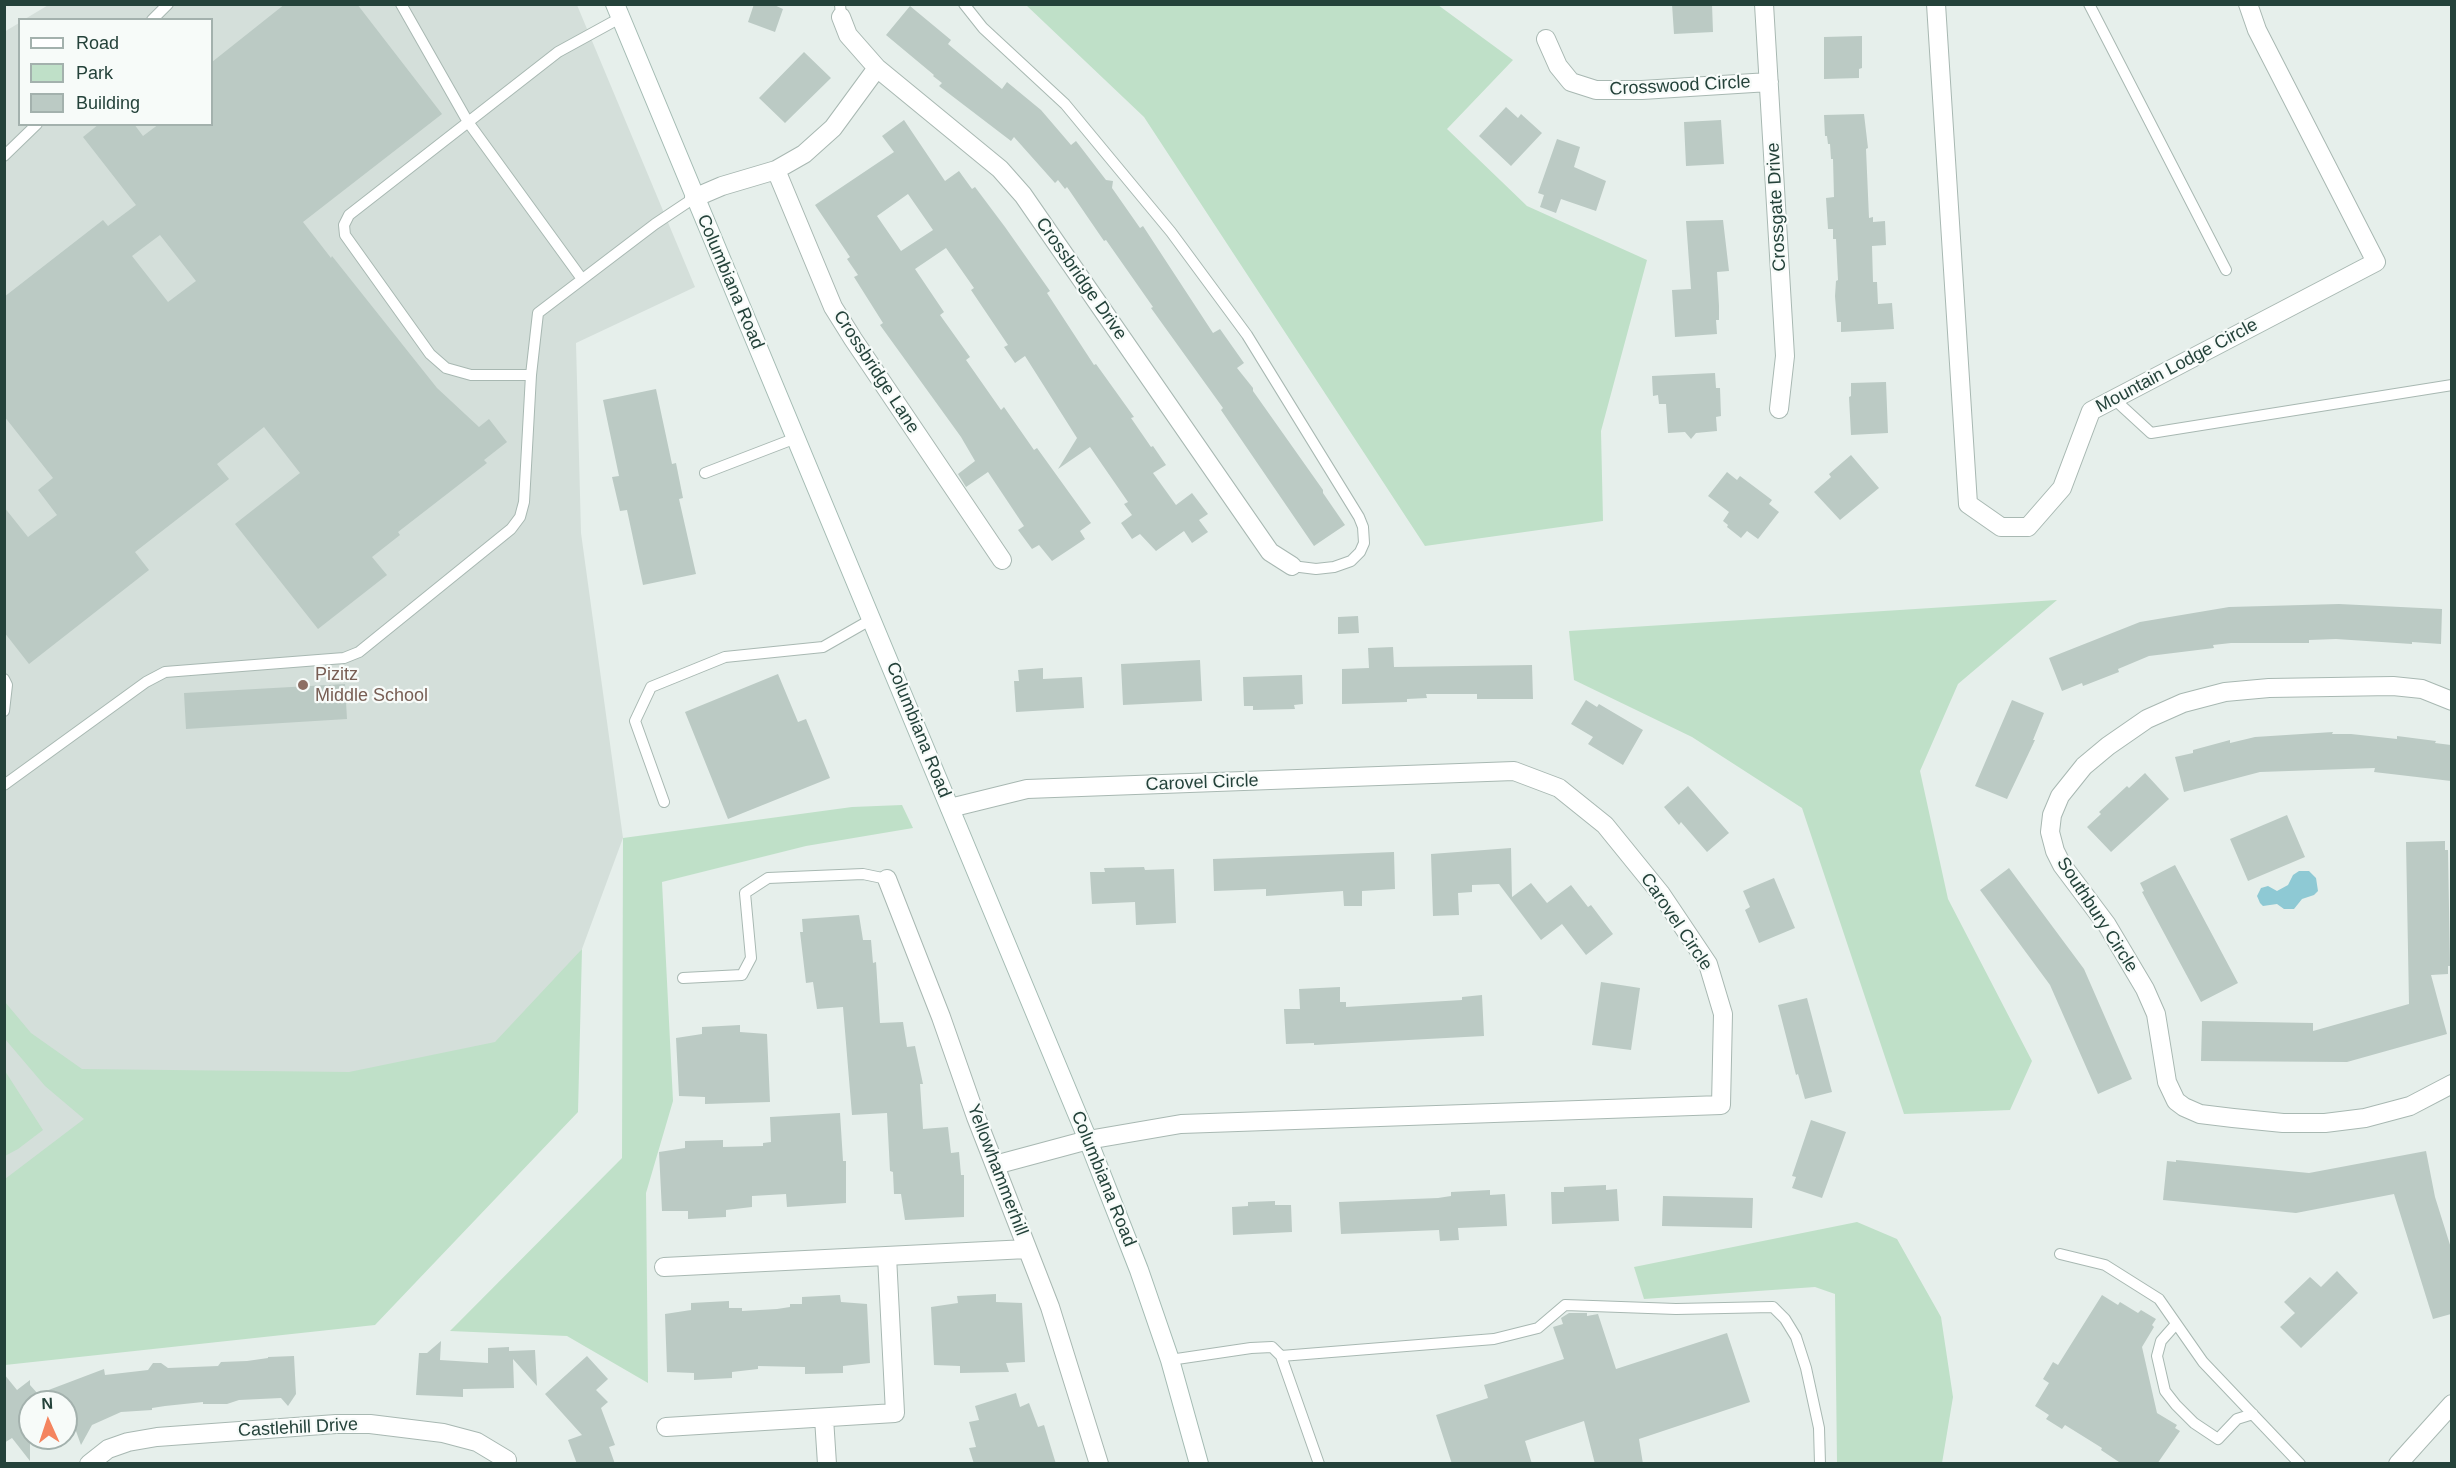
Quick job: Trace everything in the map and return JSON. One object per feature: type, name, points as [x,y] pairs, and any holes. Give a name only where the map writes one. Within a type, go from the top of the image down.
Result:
[{"type":"street","name":"Crossgate Drive","points":[[1764,4],[1785,356],[1779,409]]},
{"type":"street","name":"Mountain Lodge Circle","points":[[1936,4],[1968,504],[2001,527],[2028,527],[2062,488],[2091,411],[2376,262],[2257,30],[2248,4]]},
{"type":"street","name":"Columbiana Road","points":[[618,11],[1088,1140],[1139,1270],[1170,1360],[1199,1464]]},
{"type":"street","name":"Crossbridge Drive","points":[[840,11],[848,35],[877,68],[1000,169],[1023,195],[1270,552],[1292,566]]},
{"type":"street","name":"Crosswood Circle","points":[[1546,39],[1558,66],[1571,82],[1596,90],[1642,90],[1769,82]]},
{"type":"street","points":[[694,198],[722,186],[776,170],[804,154],[833,128],[877,68]]},
{"type":"street","name":"Crossbridge Lane","points":[[776,170],[833,307],[1002,560]]},
{"type":"street","name":"Southbury Circle","points":[[2451,701],[2422,689],[2393,686],[2269,687],[2225,692],[2183,703],[2146,720],[2084,766],[2060,796],[2052,815],[2050,832],[2062,865],[2107,925],[2145,988],[2156,1014],[2167,1082],[2176,1101],[2184,1107],[2200,1114],[2233,1118],[2283,1123],[2325,1123],[2365,1118],[2410,1106],[2451,1086]]},
{"type":"street","name":"Carovel Circle","points":[[950,808],[1027,789],[1514,771],[1559,788],[1605,825],[1661,894],[1708,964],[1723,1014],[1721,1105],[1181,1124],[1088,1140]]},
{"type":"street","name":"Yellowhammerhill","points":[[887,879],[942,1017],[995,1165],[1050,1307],[1099,1464]]},
{"type":"street","points":[[995,1165],[1088,1140]]},
{"type":"street","points":[[664,1267],[1027,1249]]},
{"type":"street","points":[[666,1427],[895,1413],[887,1256]]},
{"type":"street","points":[[2400,1463],[2451,1404]]},
{"type":"street","points":[[824,1418],[827,1464]]},
{"type":"street","name":"Castlehill Drive","points":[[89,1464],[108,1449],[128,1442],[158,1437],[336,1424],[370,1425],[443,1433],[477,1442],[507,1460]]},
{"type":"lane","points":[[154,18],[168,4]]},
{"type":"lane","points":[[401,4],[468,122],[582,279]]},
{"type":"lane","points":[[964,4],[983,28],[1065,104],[1171,232],[1247,335],[1359,517],[1363,527],[1364,543],[1360,552],[1351,561],[1334,567],[1317,569],[1292,566]]},
{"type":"lane","points":[[2089,4],[2226,270]]},
{"type":"lane","points":[[531,375],[471,375],[446,368],[430,354],[345,235],[344,225],[350,214],[558,52],[618,11]]},
{"type":"lane","points":[[4,156],[35,126]]},
{"type":"lane","points":[[4,785],[146,682],[165,672],[344,658],[359,652],[512,529],[520,517],[524,502],[531,375],[538,313],[655,224],[694,198]]},
{"type":"lane","points":[[2114,399],[2151,433],[2451,385]]},
{"type":"lane","points":[[705,473],[796,438]]},
{"type":"lane","points":[[664,802],[635,721],[651,687],[725,657],[823,647],[872,620]]},
{"type":"lane","points":[[4,679],[8,685],[4,711]]},
{"type":"lane","points":[[683,978],[742,975],[751,958],[745,893],[768,879],[863,873],[887,879]]},
{"type":"lane","points":[[2060,1254],[2105,1265],[2159,1299],[2203,1362],[2300,1464]]},
{"type":"lane","points":[[1281,1356],[1494,1339],[1538,1328],[1565,1305],[1676,1309],[1773,1307],[1785,1319],[1796,1337],[1806,1368],[1820,1428],[1820,1464]]},
{"type":"lane","points":[[2176,1324],[2160,1341],[2157,1356],[2165,1390],[2175,1405],[2194,1423],[2218,1439],[2237,1419],[2253,1414]]},
{"type":"lane","points":[[1170,1360],[1251,1347],[1272,1347],[1281,1356],[1319,1464]]},
{"type":"shaded area","name":"Pizitz Middle School","points":[[50,4],[577,5],[695,287],[576,343],[581,533],[623,838],[582,949],[530,1033],[4,1232],[4,32],[18,24],[18,126],[213,126],[213,18],[27,18]]},
{"type":"green space","points":[[1026,5],[1438,5],[1513,60],[1447,129],[1527,206],[1647,260],[1601,431],[1603,521],[1425,546],[1144,117]]},
{"type":"green space","points":[[2057,600],[1958,684],[1920,771],[1948,899],[2032,1061],[2010,1110],[1904,1114],[1802,808],[1692,737],[1574,680],[1569,631]]},
{"type":"green space","points":[[902,805],[913,828],[806,846],[662,882],[673,1101],[646,1193],[648,1383],[567,1336],[450,1331],[622,1158],[623,838],[852,807]]},
{"type":"green space","points":[[582,949],[578,1112],[375,1325],[5,1365],[5,1179],[84,1119],[45,1086],[5,1039],[5,1002],[31,1033],[82,1069],[349,1072],[495,1042]]},
{"type":"green space","points":[[5,1071],[43,1130],[5,1156]]},
{"type":"green space","points":[[1857,1222],[1897,1239],[1941,1317],[1953,1397],[1942,1463],[1837,1463],[1835,1294],[1815,1287],[1644,1299],[1634,1267]]},
{"type":"water","points":[[2299,871],[2309,871],[2316,878],[2318,891],[2314,895],[2302,899],[2294,909],[2284,909],[2277,904],[2263,906],[2260,903],[2257,896],[2261,888],[2268,886],[2277,891],[2288,885],[2293,875]]},
{"type":"building","points":[[285,4],[357,4],[442,114],[303,222],[437,388],[479,427],[489,419],[507,442],[484,460],[487,463],[398,532],[400,535],[372,557],[387,575],[318,629],[235,524],[300,473],[264,427],[217,464],[229,479],[135,552],[149,570],[29,664],[4,632],[4,507],[28,537],[57,515],[38,490],[53,478],[4,416],[4,297],[103,220],[108,226],[136,205],[83,137],[97,126],[136,126],[143,136],[156,126],[213,126],[213,61]],"holes":[[[160,235],[196,281],[168,302],[132,256]]]},
{"type":"building","points":[[754,4],[772,4],[783,9],[775,32],[748,22]]},
{"type":"building","points":[[1672,4],[1712,4],[1713,32],[1674,34]]},
{"type":"building","points":[[910,6],[951,40],[948,44],[1002,89],[1007,82],[1041,110],[1071,145],[1076,141],[1106,180],[1113,181],[1112,188],[1140,228],[1143,226],[1213,333],[1220,329],[1244,363],[1237,368],[1253,388],[1345,525],[1314,546],[1221,410],[1223,408],[1067,187],[1065,189],[1058,180],[1055,183],[1014,137],[1011,141],[939,86],[942,83],[934,75],[886,35]]},
{"type":"building","points":[[1862,36],[1862,68],[1859,69],[1859,78],[1824,79],[1824,37]]},
{"type":"building","points":[[804,52],[831,78],[785,123],[759,98]]},
{"type":"building","points":[[1506,107],[1518,118],[1521,114],[1542,133],[1511,166],[1479,136]]},
{"type":"building","points":[[1864,114],[1868,148],[1866,149],[1869,218],[1873,217],[1873,222],[1885,221],[1886,245],[1872,246],[1873,282],[1877,282],[1878,304],[1892,303],[1894,329],[1841,332],[1841,322],[1837,322],[1835,296],[1838,280],[1836,239],[1833,239],[1833,229],[1828,229],[1826,198],[1834,197],[1833,159],[1831,159],[1830,144],[1825,136],[1824,115]]},
{"type":"building","points":[[904,120],[945,181],[959,171],[972,189],[975,187],[1050,291],[1047,293],[1094,365],[1096,364],[1134,417],[1131,418],[1151,447],[1153,446],[1166,465],[1153,473],[1176,505],[1192,493],[1208,514],[1199,520],[1208,532],[1192,543],[1184,531],[1156,551],[1140,534],[1132,539],[1121,523],[1132,515],[1124,504],[1128,502],[1090,447],[1058,469],[1077,438],[1025,356],[1015,363],[1004,347],[1008,345],[971,290],[974,288],[946,248],[915,269],[944,312],[940,315],[970,357],[966,360],[1001,410],[1004,407],[1034,450],[1037,448],[1091,523],[1080,531],[1085,539],[1052,561],[1039,545],[1032,549],[1018,530],[1024,526],[988,472],[966,487],[958,474],[975,461],[961,437],[880,325],[883,323],[854,277],[858,275],[847,259],[850,257],[815,205],[894,152],[882,136]],"holes":[[[908,194],[933,230],[901,251],[877,216]]]},
{"type":"building","points":[[1721,120],[1724,164],[1686,166],[1684,122]]},
{"type":"building","points":[[1557,139],[1580,147],[1574,167],[1606,181],[1596,211],[1561,199],[1556,213],[1540,207],[1544,195],[1538,193]]},
{"type":"building","points":[[1723,220],[1729,271],[1717,272],[1719,320],[1716,320],[1717,334],[1675,337],[1672,290],[1691,289],[1686,221]]},
{"type":"building","points":[[1715,373],[1716,388],[1720,388],[1721,416],[1716,417],[1717,431],[1696,433],[1691,439],[1685,432],[1668,433],[1666,404],[1659,404],[1658,395],[1653,396],[1652,376]]},
{"type":"building","points":[[1886,382],[1888,433],[1851,435],[1849,397],[1851,396],[1851,383]]},
{"type":"building","points":[[656,389],[672,464],[676,463],[683,498],[679,499],[696,574],[643,585],[627,510],[620,511],[612,477],[619,476],[603,400]]},
{"type":"building","points":[[1851,455],[1879,488],[1840,520],[1814,492],[1831,477],[1829,474]]},
{"type":"building","points":[[1727,472],[1737,480],[1740,476],[1772,500],[1769,504],[1779,512],[1758,539],[1747,531],[1741,538],[1727,527],[1728,525],[1723,521],[1729,512],[1708,496]]},
{"type":"building","points":[[2339,604],[2442,609],[2441,644],[2336,639],[2309,640],[2309,643],[2213,645],[2214,648],[2149,656],[2118,669],[2119,672],[2083,686],[2082,683],[2062,691],[2049,658],[2140,622],[2229,607]]},
{"type":"building","points":[[1358,616],[1359,633],[1338,634],[1338,617]]},
{"type":"building","points":[[1393,647],[1394,667],[1532,665],[1533,699],[1477,699],[1477,694],[1426,694],[1427,698],[1407,699],[1407,702],[1342,704],[1342,669],[1369,668],[1368,648]]},
{"type":"building","points":[[1200,660],[1202,701],[1123,705],[1121,664]]},
{"type":"building","points":[[1043,668],[1043,679],[1082,677],[1084,708],[1016,712],[1014,681],[1019,681],[1018,670]]},
{"type":"building","points":[[778,674],[798,722],[806,719],[830,778],[728,819],[685,712]]},
{"type":"building","points":[[1302,675],[1303,704],[1294,705],[1295,709],[1253,710],[1253,706],[1244,706],[1243,677]]},
{"type":"building","points":[[345,684],[347,719],[186,729],[184,693]]},
{"type":"building","points":[[1586,700],[1597,707],[1599,704],[1643,730],[1623,765],[1588,744],[1593,737],[1571,724]]},
{"type":"building","points":[[2012,700],[2044,713],[2033,740],[2035,740],[2007,799],[1975,786]]},
{"type":"building","points":[[2333,732],[2332,734],[2397,739],[2397,736],[2451,745],[2451,781],[2374,772],[2375,768],[2260,772],[2184,792],[2175,757],[2230,740],[2230,743],[2255,737]]},
{"type":"building","points":[[2145,773],[2169,799],[2111,852],[2087,827],[2101,814],[2099,812]]},
{"type":"building","points":[[1688,786],[1729,833],[1707,852],[1681,822],[1679,825],[1664,807]]},
{"type":"building","points":[[2287,815],[2305,857],[2248,881],[2230,839]]},
{"type":"building","points":[[2445,841],[2445,850],[2448,850],[2450,966],[2448,966],[2448,974],[2431,975],[2447,1034],[2347,1062],[2201,1061],[2202,1021],[2313,1023],[2313,1031],[2409,1004],[2406,842]]},
{"type":"building","points":[[1511,848],[1512,897],[1531,883],[1547,903],[1571,885],[1588,907],[1591,905],[1613,934],[1586,955],[1562,924],[1541,940],[1499,884],[1472,885],[1472,892],[1458,893],[1459,915],[1433,916],[1431,854]]},
{"type":"building","points":[[1394,852],[1395,889],[1362,891],[1362,906],[1344,906],[1343,891],[1266,896],[1266,889],[1214,891],[1213,859]]},
{"type":"building","points":[[2175,865],[2238,983],[2201,1002],[2142,892],[2144,891],[2140,883]]},
{"type":"building","points":[[1144,867],[1145,870],[1174,869],[1176,923],[1136,925],[1135,902],[1092,904],[1090,872],[1105,872],[1104,868]]},
{"type":"building","points":[[2009,868],[2084,969],[2132,1079],[2098,1094],[2050,985],[1980,890]]},
{"type":"building","points":[[1774,878],[1795,928],[1759,943],[1745,910],[1750,907],[1743,891]]},
{"type":"building","points":[[859,915],[863,940],[871,940],[873,963],[876,962],[880,1023],[903,1022],[907,1047],[915,1046],[923,1084],[920,1084],[923,1129],[948,1127],[951,1153],[959,1152],[961,1175],[964,1175],[964,1217],[905,1220],[901,1194],[894,1194],[893,1172],[890,1171],[887,1113],[852,1115],[843,1007],[817,1009],[813,982],[806,983],[800,932],[803,932],[802,919]]},
{"type":"building","points":[[1601,982],[1640,988],[1631,1050],[1592,1045]]},
{"type":"building","points":[[1340,987],[1340,1002],[1346,1002],[1346,1007],[1462,1000],[1462,997],[1482,995],[1484,1036],[1314,1045],[1314,1043],[1286,1044],[1284,1009],[1300,1009],[1299,989]]},
{"type":"building","points":[[1807,998],[1832,1092],[1805,1099],[1798,1074],[1796,1075],[1778,1005]]},
{"type":"building","points":[[740,1025],[740,1032],[767,1034],[770,1102],[705,1104],[705,1097],[679,1096],[676,1038],[702,1034],[702,1027]]},
{"type":"building","points":[[840,1113],[843,1161],[846,1161],[846,1203],[787,1207],[786,1194],[752,1196],[752,1207],[726,1210],[726,1217],[688,1219],[688,1211],[662,1211],[659,1152],[685,1148],[685,1141],[723,1140],[723,1147],[763,1146],[763,1143],[771,1142],[770,1117]]},
{"type":"building","points":[[1811,1120],[1846,1132],[1822,1198],[1792,1188],[1796,1177],[1792,1176]]},
{"type":"building","points":[[2426,1151],[2435,1197],[2451,1248],[2451,1314],[2433,1319],[2394,1194],[2296,1213],[2163,1200],[2167,1161],[2309,1173]]},
{"type":"building","points":[[1606,1185],[1606,1190],[1617,1189],[1619,1221],[1552,1224],[1551,1192],[1564,1192],[1564,1187]]},
{"type":"building","points":[[1490,1190],[1490,1195],[1505,1194],[1507,1226],[1458,1228],[1459,1240],[1440,1241],[1439,1230],[1341,1234],[1339,1202],[1438,1198],[1451,1196],[1451,1192]]},
{"type":"building","points":[[1663,1196],[1753,1198],[1752,1228],[1662,1226]]},
{"type":"building","points":[[1275,1201],[1275,1205],[1291,1205],[1292,1232],[1233,1235],[1232,1207],[1248,1206],[1248,1202]]},
{"type":"building","points":[[2337,1271],[2358,1293],[2301,1348],[2280,1327],[2295,1313],[2284,1302],[2310,1277],[2321,1287]]},
{"type":"building","points":[[996,1294],[996,1302],[1022,1303],[1025,1362],[1006,1363],[1009,1372],[960,1373],[960,1366],[934,1365],[931,1307],[958,1303],[957,1296]]},
{"type":"building","points":[[840,1295],[841,1302],[867,1304],[870,1363],[843,1366],[843,1373],[805,1374],[805,1367],[758,1366],[758,1369],[732,1372],[732,1378],[694,1380],[694,1373],[667,1372],[665,1314],[691,1310],[691,1303],[729,1301],[729,1308],[742,1308],[742,1311],[790,1307],[790,1304],[802,1304],[802,1297]]},
{"type":"building","points":[[2102,1295],[2118,1305],[2120,1302],[2138,1313],[2141,1310],[2156,1319],[2142,1347],[2157,1413],[2177,1425],[2175,1428],[2180,1431],[2157,1464],[2122,1464],[2101,1450],[2102,1448],[2065,1425],[2062,1429],[2046,1419],[2049,1415],[2035,1406],[2049,1383],[2043,1379],[2053,1362],[2058,1365]]},
{"type":"building","points":[[1569,1313],[1587,1313],[1587,1316],[1598,1314],[1616,1369],[1727,1333],[1750,1402],[1639,1439],[1643,1464],[1595,1464],[1584,1421],[1525,1441],[1532,1464],[1452,1464],[1436,1415],[1488,1398],[1484,1385],[1564,1359],[1553,1327],[1563,1324],[1561,1318]]},
{"type":"building","points":[[441,1341],[440,1360],[488,1363],[488,1348],[509,1347],[509,1351],[535,1350],[537,1386],[513,1359],[514,1388],[463,1389],[463,1397],[416,1395],[419,1353],[427,1353]]},
{"type":"building","points":[[294,1356],[296,1394],[288,1406],[281,1398],[239,1400],[227,1404],[203,1404],[203,1402],[121,1412],[92,1425],[81,1445],[78,1437],[78,1390],[49,1390],[104,1369],[105,1375],[148,1370],[153,1363],[161,1363],[168,1368],[218,1366],[221,1362]]},
{"type":"building","points":[[587,1356],[608,1379],[596,1390],[608,1402],[601,1408],[615,1445],[609,1447],[615,1464],[577,1464],[568,1440],[582,1435],[545,1394]]},
{"type":"building","points":[[4,1374],[17,1390],[30,1380],[30,1385],[34,1390],[18,1390],[18,1446],[12,1438],[4,1443]]},
{"type":"building","points":[[1016,1393],[1020,1407],[1029,1403],[1038,1427],[1044,1425],[1056,1464],[974,1464],[969,1448],[976,1447],[969,1422],[979,1420],[975,1406]]},
{"type":"building","points":[[21,1450],[30,1450],[30,1461]]},
{"type":"place","name":"Pizitz Middle School","points":[[303,685]]}]
